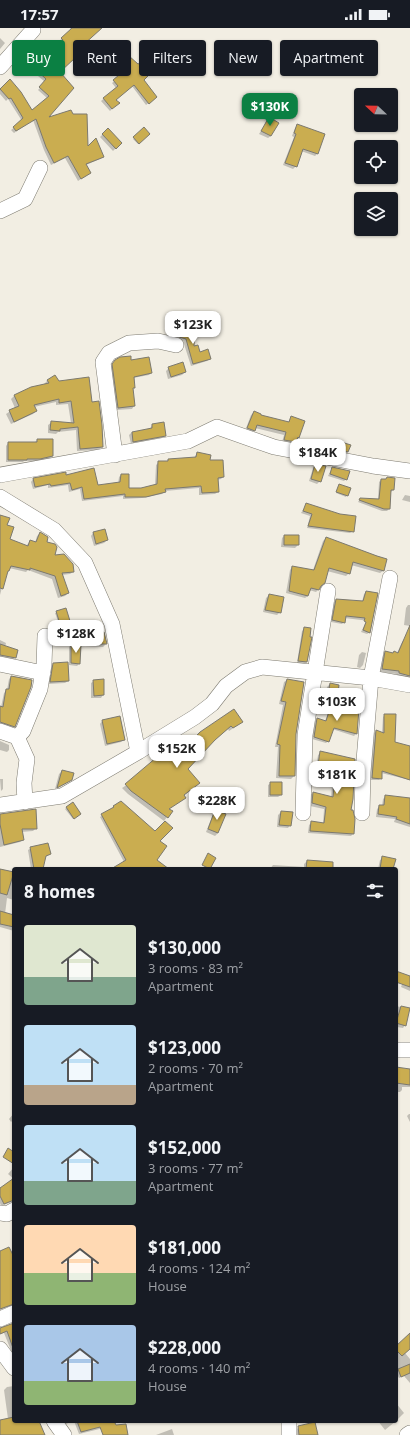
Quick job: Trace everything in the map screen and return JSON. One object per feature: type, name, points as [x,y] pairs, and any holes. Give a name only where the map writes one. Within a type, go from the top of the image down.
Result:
[{"type":"street","points":[[0,67],[33,30]]},
{"type":"street","points":[[0,211],[24,199],[40,168]]},
{"type":"street","points":[[115,455],[103,362],[108,352],[129,343],[158,341],[176,345]]},
{"type":"street","points":[[0,475],[188,441],[217,427],[274,447],[373,466],[410,471]]},
{"type":"street","points":[[0,497],[54,530],[85,563],[112,624],[138,752]]},
{"type":"street","points":[[362,813],[363,772],[371,678],[390,578]]},
{"type":"street","points":[[303,813],[305,735],[328,591]]},
{"type":"street","points":[[17,737],[23,732],[40,690],[43,673],[45,636]]},
{"type":"street","points":[[0,664],[43,673]]},
{"type":"street","points":[[0,805],[62,796],[201,713],[212,704],[226,686],[246,672],[262,667],[371,678],[410,685]]},
{"type":"street","points":[[0,731],[17,737],[27,759],[24,783],[25,802]]},
{"type":"street","points":[[398,1050],[410,1050]]},
{"type":"street","points":[[0,1213],[7,1214],[12,1211]]},
{"type":"street","points":[[0,1319],[12,1314]]},
{"type":"street","points":[[0,1349],[12,1365]]},
{"type":"street","points":[[55,1423],[64,1435]]},
{"type":"street","points":[[289,1423],[289,1435]]},
{"type":"building","points":[[72,28],[102,28],[89,40],[73,40],[73,60],[65,67],[65,40],[61,38]]},
{"type":"building","points":[[131,58],[139,64],[139,76],[148,76],[144,80],[157,97],[149,104],[134,85],[116,100],[120,103],[112,109],[103,98],[118,86],[113,80],[118,76],[131,76]]},
{"type":"building","points":[[43,76],[64,76],[74,88],[49,117],[71,110],[73,114],[87,114],[88,146],[96,138],[104,157],[86,164],[91,173],[81,179],[68,156],[54,163],[46,147],[36,119],[16,131],[13,127],[23,118],[11,98],[9,99],[0,89],[10,79],[21,92],[32,110],[49,96],[39,87],[46,79]]},
{"type":"building","points":[[269,117],[279,123],[271,136],[261,131]]},
{"type":"building","points":[[297,124],[325,134],[318,154],[303,149],[297,167],[285,163],[296,134],[294,133]]},
{"type":"building","points":[[144,127],[150,134],[139,144],[133,137]]},
{"type":"building","points":[[108,128],[122,143],[116,149],[102,134]]},
{"type":"building","points":[[180,325],[195,327],[194,346],[198,345],[200,352],[208,349],[211,359],[193,364],[186,339],[179,337]]},
{"type":"building","points":[[131,356],[131,360],[149,357],[152,373],[134,377],[135,388],[133,388],[135,406],[118,408],[112,364],[120,357]]},
{"type":"building","points":[[183,362],[186,372],[171,377],[168,367]]},
{"type":"building","points":[[55,375],[59,381],[89,377],[92,402],[99,401],[103,447],[80,449],[78,427],[60,429],[60,431],[50,430],[51,421],[74,423],[71,401],[59,403],[59,399],[34,405],[37,411],[14,422],[9,410],[19,406],[14,395],[31,387],[49,383],[47,380]]},
{"type":"building","points":[[254,411],[261,415],[289,422],[291,416],[305,421],[299,438],[298,437],[296,442],[284,440],[286,432],[257,425],[255,431],[247,428]]},
{"type":"building","points":[[164,422],[166,436],[133,442],[132,432],[152,428],[152,424]]},
{"type":"building","points":[[37,439],[53,439],[53,456],[40,459],[8,460],[8,442],[37,442]]},
{"type":"building","points":[[341,442],[351,445],[348,452],[338,450]]},
{"type":"building","points":[[197,452],[211,455],[210,460],[223,460],[224,477],[218,478],[219,492],[202,493],[201,486],[165,489],[166,492],[146,497],[125,497],[125,494],[84,499],[82,487],[72,490],[70,483],[51,486],[50,484],[35,487],[33,478],[66,472],[66,475],[94,468],[98,485],[120,482],[121,474],[129,474],[129,488],[141,488],[157,484],[158,461],[196,457]]},
{"type":"building","points":[[315,464],[326,466],[321,482],[311,479]]},
{"type":"building","points":[[332,467],[350,471],[347,480],[330,474]]},
{"type":"building","points":[[387,477],[395,478],[394,490],[391,490],[390,509],[384,509],[359,500],[360,498],[379,499],[381,479],[386,479]]},
{"type":"building","points":[[339,484],[351,488],[348,496],[336,492]]},
{"type":"building","points":[[306,503],[340,514],[356,516],[354,532],[308,526],[312,514],[303,511]]},
{"type":"building","points":[[0,515],[10,518],[7,525],[14,527],[10,539],[28,546],[30,540],[36,542],[40,532],[48,537],[47,542],[55,544],[57,547],[55,555],[64,554],[73,564],[74,572],[62,573],[69,593],[61,596],[55,576],[30,568],[30,570],[11,566],[3,589],[0,588]]},
{"type":"building","points":[[105,529],[108,540],[96,544],[93,532]]},
{"type":"building","points":[[284,535],[299,535],[299,545],[284,545]]},
{"type":"building","points":[[326,537],[387,559],[384,571],[353,562],[350,574],[329,568],[325,583],[319,590],[311,588],[308,596],[289,591],[292,566],[314,570]]},
{"type":"building","points":[[366,591],[378,593],[370,633],[363,630],[366,622],[364,621],[365,618],[346,616],[345,623],[332,620],[336,599],[363,601]]},
{"type":"building","points":[[269,594],[284,597],[281,613],[265,610]]},
{"type":"building","points":[[66,608],[70,621],[60,624],[56,611]]},
{"type":"building","points":[[410,625],[410,676],[399,673],[399,671],[382,669],[385,651],[393,653],[394,651],[398,653]]},
{"type":"building","points":[[304,627],[311,628],[310,637],[312,637],[307,662],[298,661]]},
{"type":"building","points":[[87,631],[104,632],[107,644],[87,644]]},
{"type":"building","points":[[0,644],[18,650],[16,658],[0,655]]},
{"type":"building","points":[[71,644],[81,644],[80,664],[71,663]]},
{"type":"building","points":[[68,662],[69,681],[50,682],[53,663]]},
{"type":"building","points":[[11,676],[32,680],[31,687],[15,727],[0,722],[0,706],[3,707],[6,689],[9,689]]},
{"type":"building","points":[[104,679],[104,695],[94,696],[93,680]]},
{"type":"building","points":[[287,679],[304,682],[296,734],[295,776],[279,776],[280,745],[277,744],[286,702],[281,701]]},
{"type":"building","points":[[330,683],[339,685],[337,701],[327,700]]},
{"type":"building","points":[[332,702],[340,703],[340,708],[359,709],[357,734],[334,728],[329,742],[314,737],[317,718],[326,721]]},
{"type":"building","points":[[234,709],[243,722],[233,728],[231,726],[215,740],[188,769],[200,783],[184,795],[186,798],[169,809],[173,811],[168,818],[131,791],[125,784],[157,757],[160,761],[172,751],[177,756],[200,732]]},
{"type":"building","points":[[384,714],[396,714],[395,742],[410,746],[410,780],[382,771],[382,779],[372,778],[376,730],[384,733]]},
{"type":"building","points":[[120,716],[125,740],[107,744],[102,720]]},
{"type":"building","points":[[320,751],[355,759],[351,810],[353,810],[355,819],[354,834],[310,831],[311,821],[324,823],[326,807],[312,803],[313,792],[333,797],[335,775],[317,773]]},
{"type":"building","points":[[62,770],[74,773],[72,780],[57,788]]},
{"type":"building","points":[[270,782],[282,782],[282,795],[270,795]]},
{"type":"building","points":[[385,795],[410,798],[410,824],[396,819],[397,817],[378,814],[379,805],[384,805]]},
{"type":"building","points":[[121,801],[155,831],[165,821],[173,828],[160,841],[167,846],[157,860],[166,867],[114,867],[126,860],[101,814],[114,807],[113,806]]},
{"type":"building","points":[[73,802],[81,814],[74,819],[66,807]]},
{"type":"building","points":[[36,809],[37,829],[22,829],[24,840],[4,845],[0,824],[0,814]]},
{"type":"building","points":[[215,810],[226,814],[218,833],[208,829]]},
{"type":"building","points":[[281,811],[293,812],[291,826],[279,825]]},
{"type":"building","points":[[48,843],[51,854],[46,856],[43,867],[34,867],[30,847]]},
{"type":"building","points":[[208,853],[216,858],[211,867],[202,865]]},
{"type":"building","points":[[382,856],[396,859],[394,867],[380,867]]},
{"type":"building","points":[[307,860],[333,862],[333,867],[306,867]]},
{"type":"building","points":[[0,869],[12,872],[12,879],[7,895],[0,893]]},
{"type":"building","points":[[0,911],[12,914],[12,927],[0,924]]},
{"type":"building","points":[[398,972],[410,976],[410,987],[398,983]]},
{"type":"building","points":[[401,1006],[410,1008],[406,1026],[398,1024],[398,1016]]},
{"type":"building","points":[[398,1067],[410,1069],[410,1085],[398,1083]]},
{"type":"building","points":[[8,1148],[12,1151],[12,1163],[3,1157]]},
{"type":"building","points":[[12,1179],[12,1201],[4,1204],[0,1196],[0,1188]]},
{"type":"building","points":[[9,1247],[12,1253],[12,1305],[0,1309],[0,1251]]},
{"type":"building","points":[[12,1324],[12,1345],[7,1331],[0,1334],[0,1328]]},
{"type":"building","points":[[410,1333],[410,1349],[402,1356],[398,1352],[398,1344]]},
{"type":"building","points":[[410,1364],[410,1373],[401,1377],[398,1369]]},
{"type":"building","points":[[12,1417],[12,1423],[40,1423],[45,1435],[0,1435],[0,1420]]},
{"type":"building","points":[[78,1423],[115,1423],[116,1425],[126,1424],[128,1435],[103,1435],[100,1427],[81,1432]]},
{"type":"building","points":[[315,1423],[318,1435],[299,1435],[298,1426]]}]
